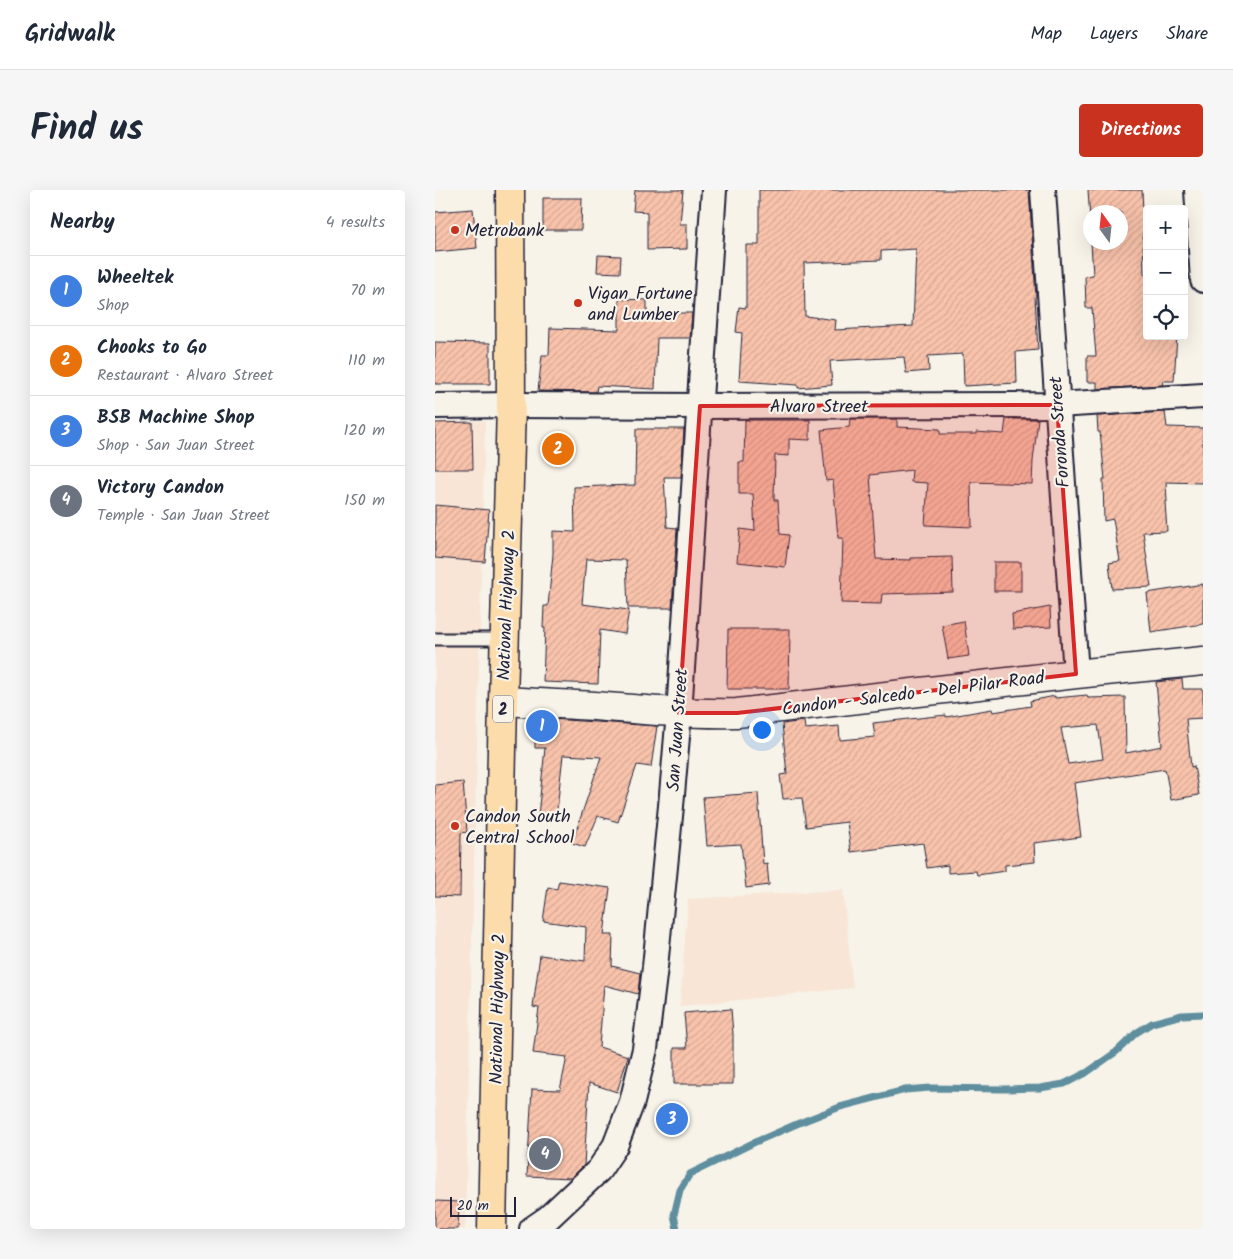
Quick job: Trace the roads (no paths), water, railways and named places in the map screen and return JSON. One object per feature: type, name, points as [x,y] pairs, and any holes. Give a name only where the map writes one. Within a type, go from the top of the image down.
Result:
[{"type":"main road","name":"National Highway 2","points":[[492,1229],[511,405],[510,190]]},
{"type":"main road","name":"Candon - Salcedo - Del Pilar Road","points":[[503,701],[679,713],[737,713],[1203,661]]},
{"type":"street","name":"San Juan Street","points":[[532,1229],[548,1218],[599,1170],[615,1146],[632,1102],[645,1049],[655,967],[679,713],[713,190]]},
{"type":"street","name":"Foronda Street","points":[[1043,190],[1076,674]]},
{"type":"street","points":[[1197,190],[1203,280]]},
{"type":"street","name":"Alvaro Street","points":[[435,406],[1057,405],[1203,396]]},
{"type":"lane","points":[[435,639],[505,639]]},
{"type":"waterway","points":[[677,1229],[674,1215],[680,1190],[690,1174],[799,1123],[840,1107],[905,1090],[930,1088],[1040,1088],[1064,1084],[1086,1073],[1116,1052],[1136,1033],[1152,1023],[1182,1015],[1203,1014]]},
{"type":"place","name":"Metrobank","points":[[455,230]]},
{"type":"place","name":"Vigan Fortune and Lumber","points":[[578,303]]},
{"type":"place","name":"Chooks to Go","points":[[558,449]]},
{"type":"place","name":"Wheeltek","points":[[542,726]]},
{"type":"place","name":"Candon South Central School","points":[[455,826]]},
{"type":"place","name":"BSB Machine Shop","points":[[672,1119]]},
{"type":"place","name":"Victory Candon","points":[[545,1154]]}]
